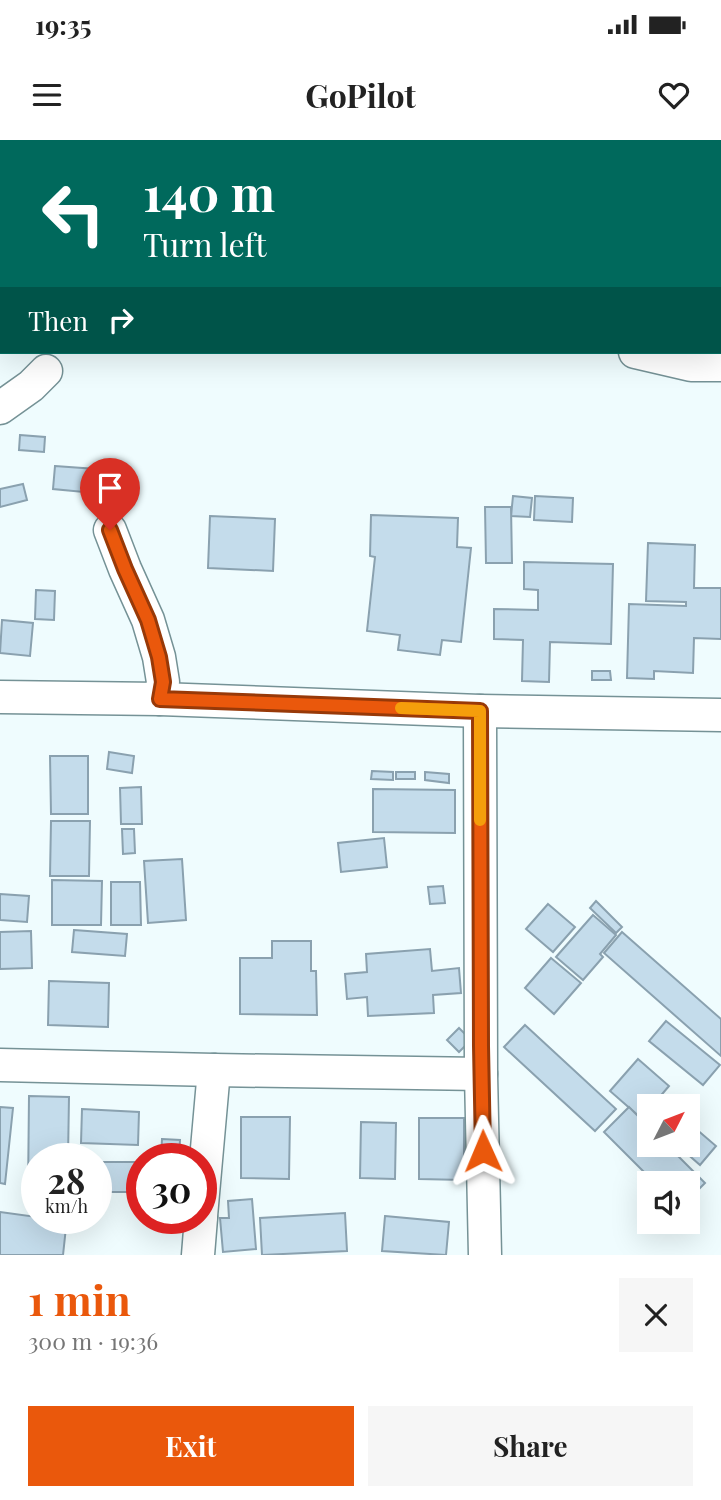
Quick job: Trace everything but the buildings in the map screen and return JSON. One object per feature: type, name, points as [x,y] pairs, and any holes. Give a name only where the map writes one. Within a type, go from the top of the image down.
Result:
[{"type":"street","points":[[644,354],[691,365],[721,365]]},
{"type":"street","points":[[0,408],[31,386],[46,371]]},
{"type":"street","points":[[110,530],[148,620],[159,657],[163,682],[160,699]]},
{"type":"street","points":[[0,697],[721,715]]},
{"type":"street","points":[[480,711],[481,1073],[485,1255]]},
{"type":"street","points":[[0,1065],[481,1073]]},
{"type":"street","points":[[208,1143],[214,1070]]},
{"type":"street","points":[[198,1255],[200,1234]]},
{"type":"slow traffic","points":[[401,708],[480,711],[480,820]]},
{"type":"route","points":[[110,530],[148,620],[159,657],[163,682],[160,699],[480,711],[483,1151]]}]
